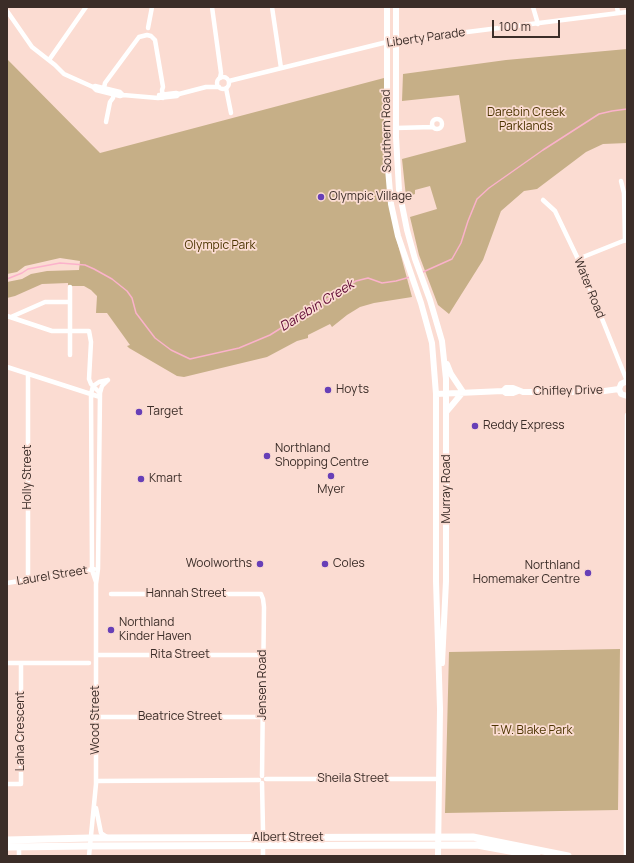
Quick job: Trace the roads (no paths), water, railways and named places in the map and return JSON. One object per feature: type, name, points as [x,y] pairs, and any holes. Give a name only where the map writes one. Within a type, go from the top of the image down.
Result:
[{"type":"highway","name":"Albert Street","points":[[355,841],[473,837],[491,844],[537,856]]},
{"type":"highway","name":"Albert Street","points":[[7,840],[185,842],[264,838],[438,845],[491,844],[568,856]]},
{"type":"highway","name":"Albert Street","points":[[7,847],[89,842],[109,839],[185,842]]},
{"type":"main road","name":"Southern Road","points":[[387,7],[388,181],[398,236],[412,276]]},
{"type":"main road","name":"Southern Road","points":[[396,7],[396,128],[399,190],[407,230],[420,273]]},
{"type":"main road","name":"Murray Road","points":[[420,273],[430,300],[442,341],[447,393],[446,581],[440,709],[438,856]]},
{"type":"main road","name":"Murray Road","points":[[412,276],[432,343],[436,394],[436,581],[440,709]]},
{"type":"main road","points":[[421,303],[430,300]]},
{"type":"main road","points":[[444,356],[450,374],[463,392],[447,410]]},
{"type":"main road","points":[[627,381],[621,384],[619,389],[621,394],[627,396]]},
{"type":"main road","name":"Chifley Drive","points":[[436,394],[503,391],[506,388],[513,388],[518,391],[597,392],[619,389]]},
{"type":"main road","points":[[436,581],[446,581]]},
{"type":"street","points":[[49,60],[86,7]]},
{"type":"street","points":[[148,28],[152,7]]},
{"type":"street","points":[[212,7],[220,77],[217,85],[223,88],[226,93],[231,113]]},
{"type":"street","points":[[272,7],[281,68]]},
{"type":"street","points":[[533,7],[538,24]]},
{"type":"street","points":[[617,7],[618,13]]},
{"type":"street","points":[[7,12],[30,44],[67,76],[93,87],[96,90],[110,91]]},
{"type":"street","name":"Liberty Parade","points":[[229,81],[387,42],[627,12]]},
{"type":"street","points":[[106,122],[110,102],[110,91],[105,83],[139,37],[147,35],[155,40],[165,96]]},
{"type":"street","points":[[93,87],[95,86],[120,96],[177,96],[179,94],[206,87],[223,88],[228,86],[229,81],[220,77]]},
{"type":"street","points":[[206,87],[220,77]]},
{"type":"street","points":[[396,128],[433,127]]},
{"type":"street","points":[[578,259],[626,240],[624,193],[621,181]]},
{"type":"street","name":"Water Road","points":[[543,200],[555,211],[578,259],[627,381]]},
{"type":"street","points":[[70,287],[70,355]]},
{"type":"street","points":[[9,317],[46,302],[70,302]]},
{"type":"street","points":[[9,317],[52,332],[70,331]]},
{"type":"street","name":"Wood Street","points":[[70,331],[86,330],[90,334],[89,379],[93,386]]},
{"type":"street","points":[[7,367],[91,394],[100,395]]},
{"type":"street","name":"Holly Street","points":[[28,374],[28,580]]},
{"type":"street","name":"Wood Street","points":[[89,856],[89,842],[95,802],[96,781],[96,584],[98,569],[100,395],[102,386],[108,380],[99,382],[93,386],[91,394],[92,570],[96,584]]},
{"type":"street","points":[[93,386],[100,395]]},
{"type":"street","points":[[626,856],[625,669],[627,415]]},
{"type":"street","points":[[91,421],[95,421],[100,416]]},
{"type":"street","name":"Laurel Street","points":[[7,583],[98,569]]},
{"type":"street","name":"Hannah Street","points":[[111,594],[261,594]]},
{"type":"street","name":"Jensen Road","points":[[261,594],[264,603],[262,779],[264,838],[263,856]]},
{"type":"street","name":"Rita Street","points":[[96,655],[263,655]]},
{"type":"street","points":[[7,663],[89,663]]},
{"type":"street","name":"Laha Crescent","points":[[7,784],[21,784],[21,664]]},
{"type":"street","name":"Beatrice Street","points":[[96,717],[263,717]]},
{"type":"street","name":"Sheila Street","points":[[96,781],[439,779]]},
{"type":"street","points":[[95,802],[101,833],[109,839]]},
{"type":"street","points":[[19,839],[19,856]]},
{"type":"waterway","name":"Darebin Creek","points":[[423,272],[452,259],[461,243],[477,199],[489,188],[543,150],[599,114],[627,109]]},
{"type":"waterway","name":"Darebin Creek","points":[[7,279],[28,269],[60,263],[85,265],[112,279],[127,291],[132,298],[136,313],[155,338],[171,350],[190,359],[239,348],[270,335],[356,281],[368,278],[382,283],[410,277]]},
{"type":"place","name":"Olympic Village","points":[[321,197]]},
{"type":"place","name":"Hoyts","points":[[328,390]]},
{"type":"place","name":"Target","points":[[139,412]]},
{"type":"place","name":"Reddy Express","points":[[475,426]]},
{"type":"place","name":"Northland Shopping Centre","points":[[267,456]]},
{"type":"place","name":"Myer","points":[[331,476]]},
{"type":"place","name":"Kmart","points":[[141,479]]},
{"type":"place","name":"Woolworths","points":[[260,564]]},
{"type":"place","name":"Coles","points":[[325,564]]},
{"type":"place","name":"Northland Homemaker Centre","points":[[588,573]]},
{"type":"place","name":"Northland Kinder Haven","points":[[111,630]]},
{"type":"park label","name":"Darebin Creek Parklands","points":[[526,120]]},
{"type":"park label","name":"Olympic Park","points":[[220,246]]},
{"type":"park label","name":"T.W. Blake Park","points":[[532,731]]}]
